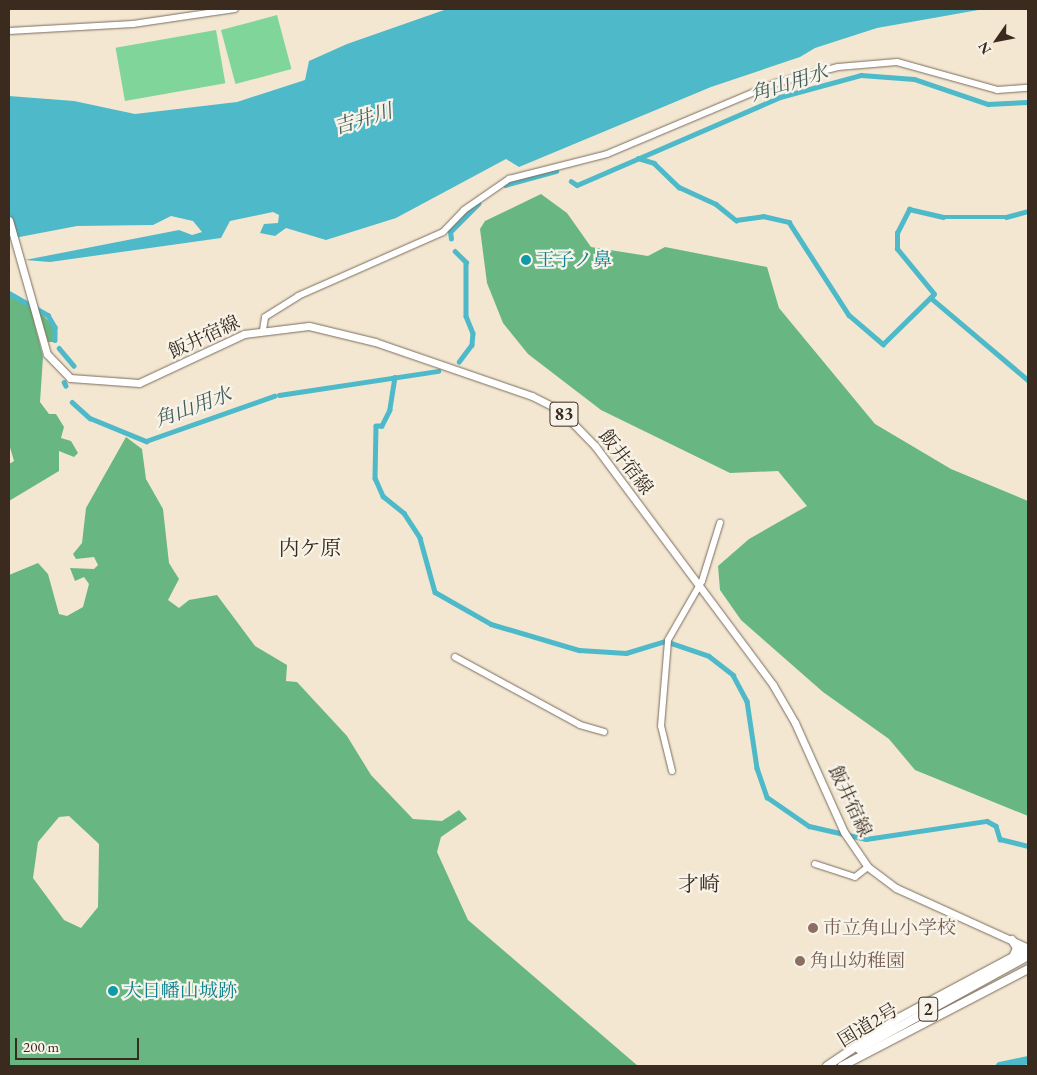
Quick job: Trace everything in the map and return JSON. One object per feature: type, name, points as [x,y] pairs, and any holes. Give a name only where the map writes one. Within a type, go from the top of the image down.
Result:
[{"type":"highway","points":[[1012,940],[1017,948],[1014,955]]},
{"type":"highway","points":[[826,1066],[922,1004],[1028,948]]},
{"type":"highway","name":"国道2号","points":[[831,1066],[1028,956]]},
{"type":"highway","points":[[842,1066],[1028,969]]},
{"type":"main road","name":"飯井宿線","points":[[9,220],[47,354],[60,373],[78,381],[139,383],[222,343],[263,330],[309,326],[348,333],[546,402],[585,434],[785,704],[844,832],[868,867],[896,888],[1028,948]]},
{"type":"street","points":[[9,32],[133,24],[235,9]]},
{"type":"street","points":[[263,330],[265,317],[298,296],[443,232],[464,210],[509,179],[607,154],[776,83],[838,66],[897,62],[997,90],[1028,88]]},
{"type":"street","points":[[672,771],[661,726],[666,653],[672,626],[699,587],[720,523]]},
{"type":"street","points":[[455,657],[580,725],[604,732]]},
{"type":"street","points":[[815,864],[855,878],[868,867]]},
{"type":"green space","points":[[277,15],[291,69],[235,84],[221,30]]},
{"type":"green space","points":[[216,30],[225,83],[125,101],[116,48]]},
{"type":"green space","points":[[541,194],[567,213],[591,247],[648,256],[665,247],[767,267],[779,308],[875,424],[951,469],[1028,501],[1028,816],[915,770],[889,739],[823,692],[741,620],[720,590],[718,566],[749,539],[807,506],[778,471],[730,473],[601,410],[528,354],[503,323],[487,283],[480,229],[485,221]]},
{"type":"green space","points":[[9,295],[38,309],[53,326],[53,342],[48,342],[41,319],[34,322],[43,357],[40,402],[49,414],[56,414],[64,427],[61,438],[71,441],[78,453],[74,457],[59,451],[59,471],[9,501],[9,464],[14,461],[9,444]]},
{"type":"green space","points":[[126,437],[142,449],[146,479],[163,509],[169,563],[179,579],[168,600],[179,608],[189,600],[217,595],[255,646],[287,665],[286,681],[297,682],[347,736],[371,775],[413,819],[442,821],[459,810],[467,819],[441,837],[437,852],[468,920],[638,1066],[9,1066],[9,575],[38,563],[48,574],[59,614],[67,616],[83,607],[89,584],[84,577],[75,581],[70,568],[94,569],[98,565],[94,557],[76,559],[73,554],[82,543],[86,508]],"holes":[[[69,816],[99,844],[98,907],[81,928],[64,920],[33,878],[38,842],[59,817]]]},
{"type":"water","name":"吉井川","points":[[447,9],[984,9],[877,28],[815,48],[800,57],[711,87],[519,167],[506,159],[396,218],[326,240],[286,228],[275,236],[260,233],[264,224],[278,223],[279,215],[273,212],[230,221],[221,238],[50,262],[25,260],[179,230],[192,235],[202,232],[193,221],[171,216],[153,225],[77,226],[9,239],[9,96],[74,101],[135,114],[237,102],[305,80],[309,61],[347,44]]},
{"type":"waterway","name":"角山用水","points":[[571,181],[577,185],[780,97],[861,75],[914,79],[988,104],[1028,102]]},
{"type":"waterway","points":[[638,158],[654,163],[679,187],[716,204],[736,220],[763,216],[789,222],[849,315],[883,344],[934,294],[897,249],[897,233],[909,209],[943,217],[1006,217],[1028,211]]},
{"type":"waterway","name":"角山用水","points":[[505,185],[556,171]]},
{"type":"waterway","name":"角山用水","points":[[451,239],[450,232],[478,204]]},
{"type":"waterway","name":"角山用水","points":[[455,251],[466,262],[466,316],[473,333],[472,345],[459,362]]},
{"type":"waterway","name":"角山用水","points":[[9,293],[48,315],[55,327],[55,340]]},
{"type":"waterway","name":"角山用水","points":[[931,298],[1028,380]]},
{"type":"waterway","name":"角山用水","points":[[59,348],[74,366]]},
{"type":"waterway","name":"角山用水","points":[[279,395],[438,371]]},
{"type":"waterway","points":[[395,377],[390,410],[382,426],[376,426],[375,478],[383,496],[404,513],[420,538],[435,592],[491,624],[579,650],[626,653],[665,641],[709,656],[733,675],[747,701],[757,768],[767,797],[809,826],[866,839],[987,821],[996,826],[1000,839],[1028,846]]},
{"type":"waterway","name":"角山用水","points":[[64,382],[66,386]]},
{"type":"waterway","name":"角山用水","points":[[72,402],[90,418],[146,441],[274,396]]},
{"type":"waterway","points":[[1000,1066],[1028,1060]]},
{"type":"place","name":"王子ノ鼻","points":[[526,260]]},
{"type":"place","name":"市立角山小学校","points":[[813,928]]},
{"type":"place","name":"角山幼稚園","points":[[800,961]]},
{"type":"place","name":"大日幡山城跡","points":[[113,991]]},
{"type":"district","name":"内ケ原","points":[[310,548]]},
{"type":"district","name":"才崎","points":[[699,884]]}]
